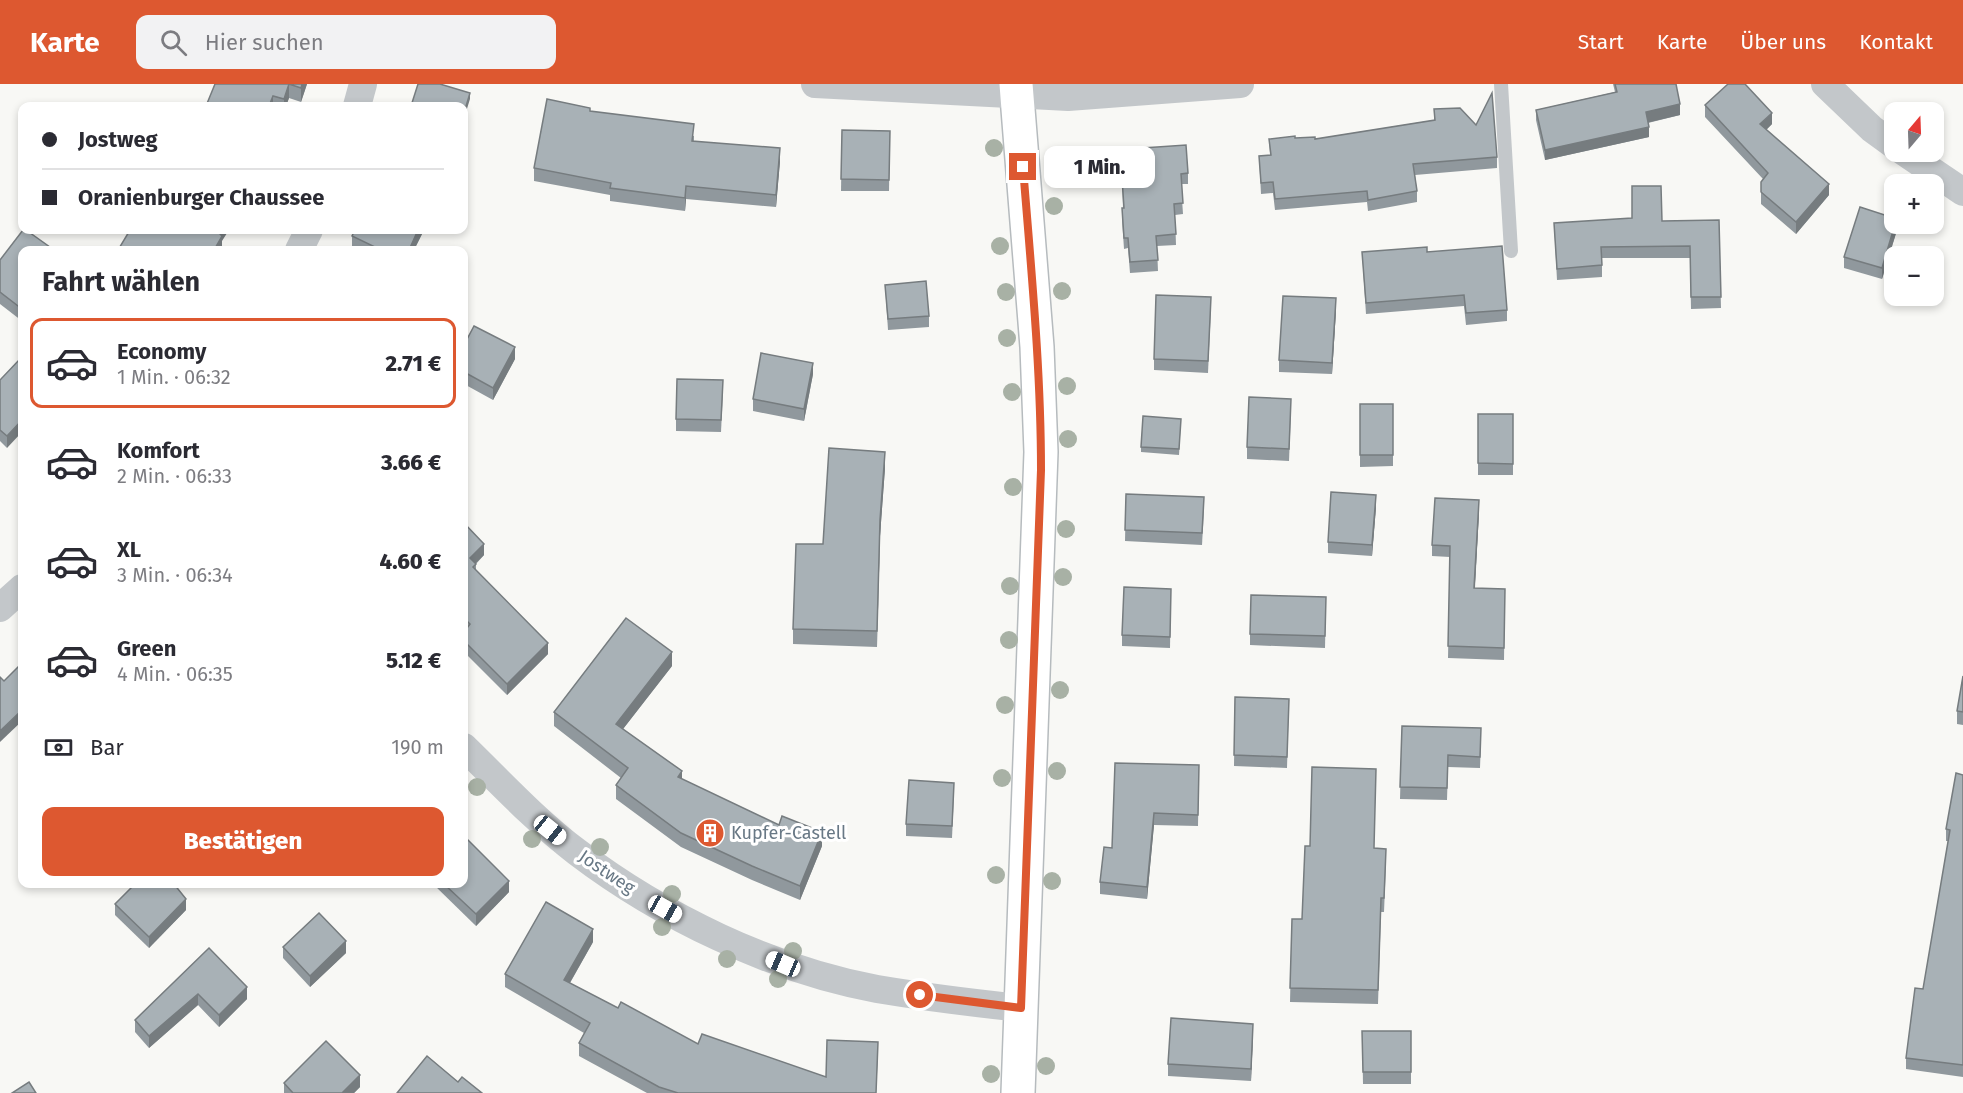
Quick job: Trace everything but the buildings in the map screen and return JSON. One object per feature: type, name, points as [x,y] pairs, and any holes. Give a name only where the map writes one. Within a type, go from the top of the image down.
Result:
[{"type":"main road","points":[[1016,89],[1037,348],[1041,442],[1039,556],[1018,1093]]},
{"type":"street","points":[[358,102],[363,84]]},
{"type":"street","points":[[815,84],[1016,89],[1068,97],[1240,84]]},
{"type":"street","points":[[1825,84],[1884,138]]},
{"type":"street","points":[[1918,162],[1963,192]]},
{"type":"street","points":[[0,609],[18,592]]},
{"type":"street","name":"Jostweg","points":[[468,751],[534,816],[578,853],[642,896],[734,943],[783,964],[876,989],[1021,1008]]},
{"type":"lane","points":[[1501,84],[1511,251]]},
{"type":"place","name":"Kupfer-Castell","points":[[710,833]]},
{"type":"route","points":[[920,995],[1021,1008],[1041,470],[1041,412],[1023,167]]}]
